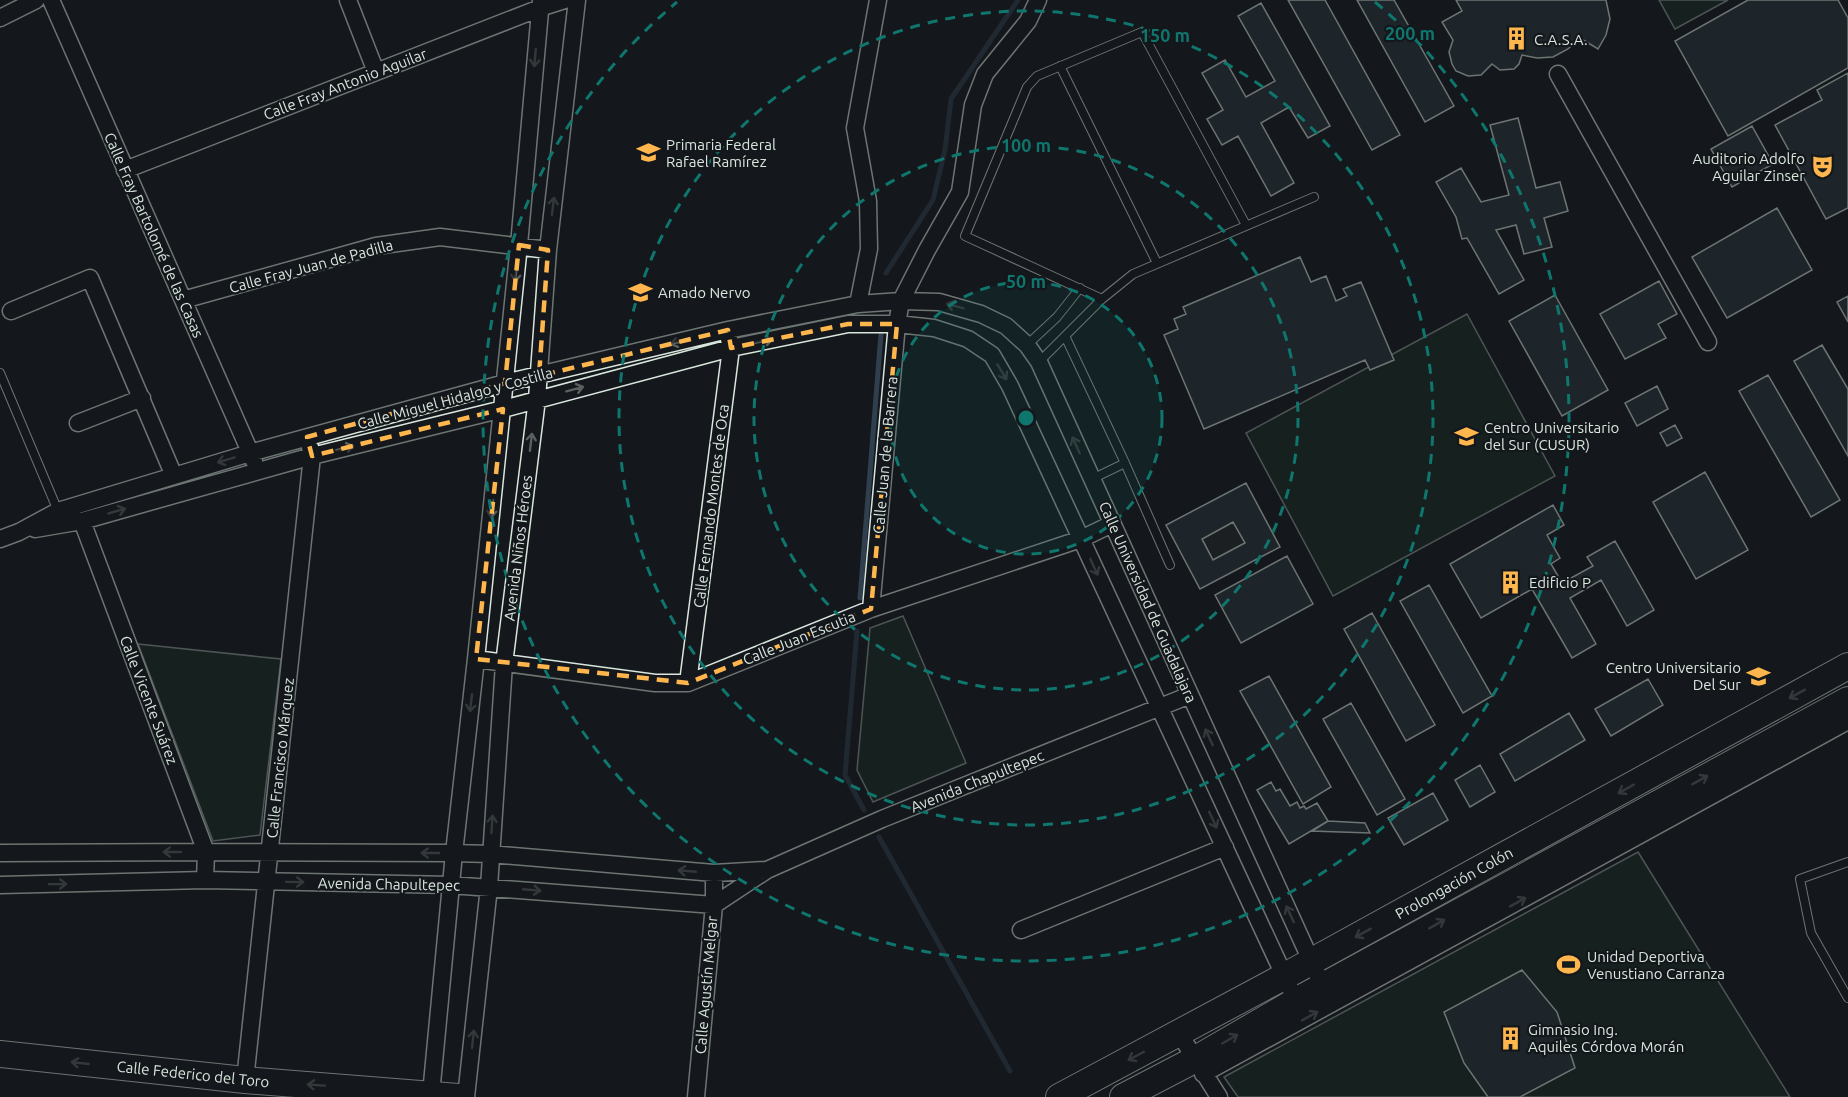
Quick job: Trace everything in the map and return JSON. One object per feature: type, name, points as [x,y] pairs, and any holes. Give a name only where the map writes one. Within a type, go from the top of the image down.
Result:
[{"type":"main road","name":"Prolongación Colón","points":[[1059,1097],[1312,962],[1848,666]]},
{"type":"main road","name":"Prolongación Colón","points":[[1123,1097],[1199,1067],[1296,1001],[1848,700]]},
{"type":"main road","name":"Calle Federico del Toro","points":[[0,1054],[245,1080],[458,1097]]},
{"type":"street","points":[[0,18],[36,0]]},
{"type":"street","name":"Calle Fray Bartolomé de las Casas","points":[[51,0],[258,471]]},
{"type":"street","points":[[348,0],[376,72]]},
{"type":"street","name":"Calle Fray Antonio Aguilar","points":[[125,170],[376,72],[540,4],[565,0]]},
{"type":"street","name":"Avenida Niños Héroes","points":[[466,1097],[489,887],[504,664],[537,399],[548,250],[577,0]]},
{"type":"street","points":[[858,304],[869,249],[868,201],[855,128],[878,0]]},
{"type":"street","name":"Calle Juan de la Barrera","points":[[871,609],[901,301],[960,192],[973,105],[985,74],[1028,21],[1038,0]]},
{"type":"street","name":"Avenida Niños Héroes","points":[[431,1094],[454,854],[503,409],[540,4]]},
{"type":"street","points":[[1558,74],[1708,342]]},
{"type":"street","name":"Calle Fray Juan de Padilla","points":[[183,300],[376,246],[440,237],[548,250]]},
{"type":"street","points":[[11,311],[90,278],[174,476]]},
{"type":"street","name":"Calle Miguel Hidalgo y Costilla","points":[[0,539],[19,532],[58,511],[250,453],[504,383],[728,330],[858,304],[901,301]]},
{"type":"street","name":"Calle Universidad de Guadalajara","points":[[901,301],[939,302],[981,314],[1006,326],[1027,345],[1039,362],[1323,987]]},
{"type":"street","name":"Calle Miguel Hidalgo y Costilla","points":[[19,532],[82,520],[312,456],[503,409],[731,348],[848,324],[897,324]]},
{"type":"street","name":"Calle Universidad de Guadalajara","points":[[897,324],[934,328],[968,339],[992,356],[1010,386],[1296,1001]]},
{"type":"street","name":"Calle Fernando Montes de Oca","points":[[688,683],[731,348],[728,330]]},
{"type":"street","points":[[78,423],[142,398]]},
{"type":"street","name":"Calle Francisco Márquez","points":[[245,1080],[312,456],[307,437]]},
{"type":"street","points":[[58,511],[82,520]]},
{"type":"street","name":"Calle Vicente Suárez","points":[[82,520],[206,852],[205,880]]},
{"type":"street","name":"Calle Juan Escutia","points":[[476,659],[655,683],[688,683],[871,609],[1081,539],[1112,524]]},
{"type":"street","name":"Avenida Chapultepec","points":[[0,885],[205,880],[451,885],[714,905],[766,870],[882,819],[1190,695]]},
{"type":"street","name":"Prolongación Colón","points":[[1199,1067],[1848,721]]},
{"type":"street","points":[[1021,930],[1225,847]]},
{"type":"street","name":"Avenida Chapultepec","points":[[0,854],[206,852],[490,854],[714,873],[766,870]]},
{"type":"street","name":"Calle Agustín Melgar","points":[[696,1097],[714,905],[714,873]]},
{"type":"street","points":[[1179,1033],[1219,1097]]},
{"type":"lane","points":[[1102,298],[965,236],[1027,87],[1037,76],[1142,32],[1246,225]]},
{"type":"lane","points":[[1060,66],[1157,263]]},
{"type":"lane","points":[[1039,362],[1102,298],[1134,274],[1314,196]]},
{"type":"lane","points":[[1027,345],[1057,317],[1080,288]]},
{"type":"lane","points":[[1065,336],[1170,565]]},
{"type":"lane","points":[[0,373],[58,511]]},
{"type":"lane","points":[[1092,479],[1125,463]]},
{"type":"lane","points":[[1848,862],[1800,879],[1811,933],[1848,998]]},
{"type":"highlighted area","points":[[519,245],[548,250],[539,376],[728,330],[731,348],[848,324],[897,324],[871,609],[688,683],[476,659],[503,409],[312,456],[307,437],[505,383]]},
{"type":"green space","points":[[1659,0],[1728,0],[1675,29]]},
{"type":"green space","points":[[1467,314],[1555,476],[1333,596],[1246,433]]},
{"type":"green space","points":[[903,616],[966,763],[873,802],[857,770],[870,628]]},
{"type":"green space","points":[[138,644],[281,659],[260,835],[213,841]]},
{"type":"green space","name":"Unidad Deportiva Venustiano Carranza","points":[[1638,852],[1790,1097],[1238,1097],[1224,1077]]},
{"type":"shaded area","points":[[1233,522],[1245,543],[1213,560],[1202,539]]},
{"type":"building","points":[[1288,0],[1325,0],[1400,135],[1372,150]]},
{"type":"building","points":[[1357,0],[1394,0],[1454,106],[1425,122]]},
{"type":"building","name":"C.A.S.A.","points":[[1456,0],[1606,0],[1610,19],[1606,35],[1598,49],[1580,38],[1568,49],[1553,57],[1537,58],[1522,55],[1519,64],[1514,69],[1500,70],[1492,64],[1481,75],[1468,76],[1456,71],[1452,64],[1449,52],[1453,40],[1442,22],[1462,11]]},
{"type":"building","points":[[1748,0],[1838,0],[1848,18],[1848,68],[1728,136],[1675,41]]},
{"type":"building","points":[[1261,3],[1330,126],[1308,138],[1289,107],[1261,123],[1294,183],[1271,196],[1238,136],[1222,145],[1207,119],[1223,110],[1202,73],[1225,60],[1246,97],[1275,81],[1238,16]]},
{"type":"building","name":"Auditorio Adolfo Aguilar Zinser","points":[[1848,73],[1848,208],[1826,219],[1775,125],[1822,100],[1817,90]]},
{"type":"building","points":[[1518,118],[1536,188],[1560,182],[1568,211],[1544,218],[1552,247],[1524,254],[1516,225],[1496,230],[1524,280],[1499,294],[1467,238],[1462,239],[1456,217],[1436,182],[1461,168],[1481,202],[1509,195],[1490,125]]},
{"type":"building","points":[[1752,126],[1773,164],[1732,187],[1711,149]]},
{"type":"building","points":[[1777,208],[1812,270],[1727,318],[1692,257]]},
{"type":"building","points":[[1300,257],[1311,282],[1326,276],[1336,301],[1347,296],[1343,289],[1361,282],[1394,360],[1370,370],[1365,360],[1204,429],[1164,335],[1178,329],[1174,319],[1186,314],[1183,307]]},
{"type":"building","points":[[1659,281],[1677,314],[1658,324],[1666,338],[1625,359],[1600,314]]},
{"type":"building","points":[[1555,295],[1608,390],[1562,416],[1509,321]]},
{"type":"building","points":[[1848,296],[1848,322],[1837,302]]},
{"type":"building","points":[[1822,345],[1848,389],[1848,456],[1794,361]]},
{"type":"building","points":[[1768,375],[1840,500],[1811,517],[1739,391]]},
{"type":"building","points":[[1657,386],[1668,409],[1637,426],[1625,403]]},
{"type":"building","points":[[1675,425],[1682,438],[1667,446],[1660,433]]},
{"type":"building","points":[[1705,472],[1748,550],[1696,579],[1653,502]]},
{"type":"building","points":[[1246,483],[1280,547],[1200,589],[1166,525]],"holes":[[[1233,522],[1245,543],[1213,560],[1202,539]]]},
{"type":"building","name":"Edificio P","points":[[1553,505],[1564,525],[1547,535],[1560,558],[1551,564],[1562,583],[1593,566],[1587,557],[1615,541],[1654,610],[1627,626],[1601,580],[1570,598],[1596,644],[1572,658],[1532,589],[1481,618],[1450,564]]},
{"type":"building","points":[[1287,556],[1313,604],[1241,643],[1215,595]]},
{"type":"building","points":[[1429,585],[1492,696],[1463,713],[1400,601]]},
{"type":"building","points":[[1372,613],[1435,725],[1406,741],[1344,629]]},
{"type":"building","points":[[1269,676],[1331,787],[1303,804],[1240,691]]},
{"type":"building","points":[[1648,679],[1663,705],[1611,736],[1595,709]]},
{"type":"building","points":[[1351,703],[1405,799],[1377,815],[1323,719]]},
{"type":"building","points":[[1569,713],[1585,740],[1515,781],[1500,754]]},
{"type":"building","points":[[1480,765],[1495,792],[1470,807],[1455,780]]},
{"type":"building","points":[[1271,782],[1276,791],[1280,789],[1290,806],[1297,802],[1300,808],[1304,806],[1306,809],[1317,803],[1328,821],[1289,844],[1257,790]]},
{"type":"building","points":[[1433,793],[1448,820],[1404,845],[1388,818]]},
{"type":"building","points":[[1328,821],[1365,823],[1370,833],[1312,831]]},
{"type":"building","name":"Gimnasio Ing. Aquiles Córdova Morán","points":[[1522,970],[1557,1012],[1575,1068],[1520,1097],[1488,1097],[1464,1063],[1444,1012]]},
{"type":"waterway","points":[[886,273],[933,200],[945,150],[951,99],[1018,0]]},
{"type":"waterway","points":[[860,598],[881,334]]},
{"type":"waterway","points":[[857,631],[845,775],[864,810]]},
{"type":"waterway","points":[[879,837],[1010,1071]]},
{"type":"place","name":"C.A.S.A.","points":[[1516,39]]},
{"type":"place","name":"Primaria Federal Rafael Ramírez","points":[[648,153]]},
{"type":"place","name":"Auditorio Adolfo Aguilar Zinser","points":[[1823,167]]},
{"type":"place","name":"Amado Nervo","points":[[640,292]]},
{"type":"place","name":"Centro Universitario del Sur (CUSUR)","points":[[1466,436]]},
{"type":"place","name":"Edificio P","points":[[1511,582]]},
{"type":"place","name":"Centro Universitario Del Sur","points":[[1759,676]]},
{"type":"place","name":"Unidad Deportiva Venustiano Carranza","points":[[1569,965]]},
{"type":"place","name":"Gimnasio Ing. Aquiles Córdova Morán","points":[[1510,1038]]}]
